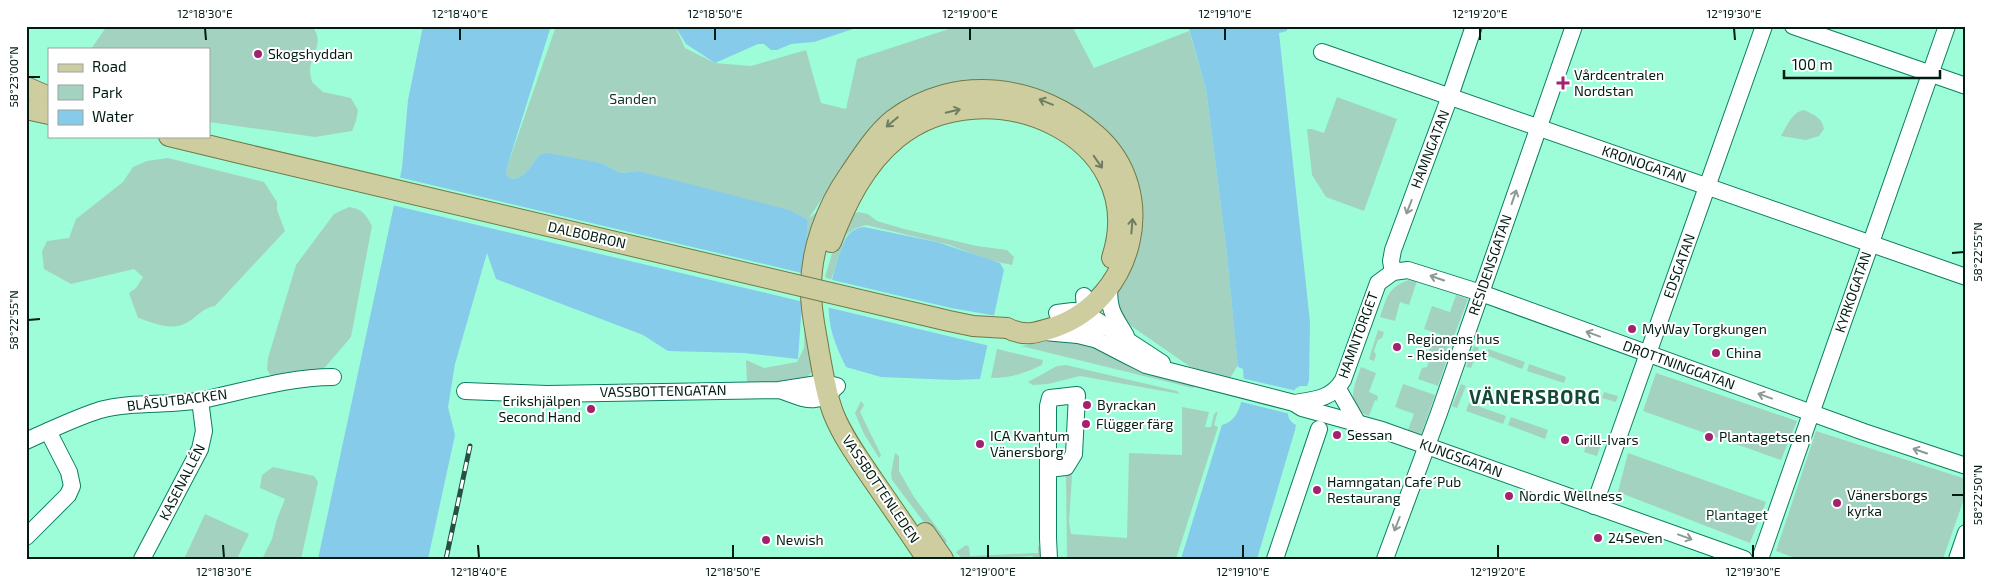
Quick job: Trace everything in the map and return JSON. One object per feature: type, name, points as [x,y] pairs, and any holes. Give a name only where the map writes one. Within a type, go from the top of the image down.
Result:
[{"type":"main road","points":[[26,86],[48,97]]},
{"type":"main road","name":"VASSBOTTENLEDEN","points":[[927,559],[849,444],[834,415],[830,388],[812,311],[811,291],[816,252],[827,215],[839,190],[857,162],[888,125],[913,108],[935,98],[962,91],[987,90],[1032,97],[1070,114],[1101,139],[1121,168],[1129,189],[1133,212],[1129,248],[1118,275],[1108,287],[1084,304]]},
{"type":"main road","name":"VASSBOTTENLEDEN","points":[[943,559],[862,440],[846,409],[830,388],[829,358],[819,309],[819,292],[826,258],[839,222],[852,195],[873,161],[898,137],[929,119],[964,109],[999,108],[1017,111],[1051,123],[1080,143],[1093,156],[1106,177],[1114,198],[1117,214],[1117,238],[1106,271],[1084,304]]},
{"type":"main road","points":[[26,109],[48,114]]},
{"type":"main road","name":"DALBOBRON","points":[[177,138],[949,321],[974,326],[1007,328]]},
{"type":"main road","points":[[1007,328],[1019,322],[1038,319],[1084,304]]},
{"type":"main road","points":[[1007,328],[1020,334],[1042,331],[1073,319],[1084,304]]},
{"type":"street","name":"HAMNGATAN","points":[[1393,272],[1391,261],[1393,250],[1474,26]]},
{"type":"street","name":"RESIDENSGATAN","points":[[1385,559],[1427,446],[1574,26]]},
{"type":"street","name":"EDSGATAN","points":[[1594,506],[1764,26]]},
{"type":"street","points":[[1794,26],[1966,86]]},
{"type":"street","name":"KYRKOGATAN","points":[[1760,559],[1947,26]]},
{"type":"street","name":"KRONOGATAN","points":[[1322,52],[1966,277]]},
{"type":"street","name":"DROTTNINGGATAN","points":[[1393,272],[1401,269],[1420,272],[1966,466]]},
{"type":"street","name":"HAMNTORGET","points":[[1294,402],[1317,400],[1338,389],[1343,380],[1373,293],[1378,283],[1393,272]]},
{"type":"street","points":[[1108,287],[1109,306],[1112,315],[1130,342]]},
{"type":"street","points":[[1084,304],[1086,326],[1090,333],[1099,340],[1146,365],[1294,402]]},
{"type":"street","points":[[1084,304],[1130,342],[1177,372]]},
{"type":"street","points":[[1042,331],[1078,335],[1099,340]]},
{"type":"street","name":"BLÅSUTBACKEN","points":[[26,442],[100,410],[200,400],[288,381],[333,377]]},
{"type":"street","name":"VASSBOTTENGATAN","points":[[465,391],[548,394],[830,388]]},
{"type":"street","points":[[1338,389],[1357,422]]},
{"type":"street","points":[[1048,469],[1066,467],[1074,454],[1077,395],[1050,398],[1048,406],[1048,469],[1049,559]]},
{"type":"street","name":"KASENALLÉN","points":[[142,559],[200,449],[204,431],[200,400]]},
{"type":"street","name":"KUNGSGATAN","points":[[1294,402],[1302,408],[1357,422],[1744,559]]},
{"type":"street","points":[[1275,559],[1319,429]]},
{"type":"street","points":[[26,537],[68,495],[72,486],[69,472],[48,431]]},
{"type":"street","points":[[1958,559],[1966,534]]},
{"type":"green space","points":[[107,26],[312,26],[316,32],[318,43],[310,69],[312,82],[323,92],[351,98],[358,110],[356,121],[352,131],[315,137],[210,122],[210,48],[92,48]]},
{"type":"green space","name":"Sanden","points":[[556,26],[675,26],[685,48],[715,63],[751,66],[806,50],[821,103],[846,109],[857,59],[958,26],[1072,26],[1094,68],[1189,31],[1206,89],[1226,245],[1238,365],[1229,380],[1208,374],[1189,366],[1124,321],[1115,298],[1125,276],[1107,133],[1076,107],[1050,95],[1018,86],[842,169],[809,218],[823,208],[803,272],[808,220],[638,171],[621,173],[601,163],[539,155],[529,169],[520,177],[515,179],[506,175],[507,167]]},
{"type":"green space","points":[[1337,97],[1397,119],[1364,211],[1326,197],[1312,175],[1307,129],[1324,133]]},
{"type":"green space","points":[[1804,110],[1817,117],[1821,122],[1824,129],[1819,136],[1806,140],[1781,136],[1793,116]]},
{"type":"green space","points":[[168,158],[264,182],[277,202],[277,210],[285,231],[215,306],[204,310],[188,322],[176,326],[163,326],[138,318],[129,293],[136,288],[143,277],[134,269],[71,284],[44,269],[42,251],[47,241],[69,238],[76,219],[123,182],[133,167],[147,161]]},
{"type":"green space","points":[[349,207],[364,213],[372,226],[351,337],[321,372],[272,377],[267,370],[268,358],[296,265],[334,214]]},
{"type":"green space","points":[[858,212],[868,214],[877,221],[904,229],[977,246],[1007,250],[1014,257],[1012,265],[985,259],[950,245],[866,225],[854,229],[846,235],[831,280],[825,277],[833,251],[846,224]]},
{"type":"green space","points":[[1409,280],[1417,281],[1409,305],[1400,302],[1395,321],[1380,317],[1392,290]]},
{"type":"green space","points":[[1456,295],[1468,299],[1453,339],[1424,329],[1432,306],[1450,312]]},
{"type":"green space","points":[[805,305],[814,369],[805,380],[775,384],[747,383],[746,360],[764,368],[797,362],[804,348]]},
{"type":"green space","points":[[1378,330],[1384,332],[1382,338],[1378,340],[1374,351],[1376,355],[1374,361],[1369,359]]},
{"type":"green space","points":[[1057,340],[1076,341],[1100,348],[1195,386],[1193,388],[1021,346]]},
{"type":"green space","points":[[1432,341],[1451,348],[1438,386],[1418,379],[1422,368],[1427,367],[1431,354],[1428,352]]},
{"type":"green space","points":[[1474,346],[1479,348],[1471,368],[1466,367]]},
{"type":"green space","points":[[997,349],[1043,360],[1042,365],[1018,374],[991,378]]},
{"type":"green space","points":[[1488,349],[1525,362],[1522,369],[1486,355]]},
{"type":"green space","points":[[1529,364],[1566,377],[1564,383],[1527,371]]},
{"type":"green space","points":[[1066,365],[1177,391],[1180,394],[1080,376],[1048,384],[1033,385],[1028,382],[1057,366]]},
{"type":"green space","points":[[1361,367],[1376,373],[1369,392],[1378,396],[1369,416],[1361,412],[1354,402],[1354,388]]},
{"type":"green space","points":[[1656,373],[1797,421],[1781,460],[1643,411]]},
{"type":"green space","points":[[1403,384],[1435,395],[1421,435],[1408,430],[1414,414],[1395,407]]},
{"type":"green space","points":[[1461,384],[1466,386],[1457,408],[1452,406]]},
{"type":"green space","points":[[1604,392],[1618,396],[1616,402],[1602,398]]},
{"type":"green space","points":[[861,401],[864,405],[860,412],[881,455],[879,458],[864,434],[855,413]]},
{"type":"green space","points":[[1469,403],[1506,416],[1503,424],[1466,411]]},
{"type":"green space","points":[[1182,407],[1209,412],[1205,427],[1211,427],[1214,414],[1218,411],[1214,425],[1218,427],[1176,559],[1067,559],[1066,475],[1071,473],[1072,477],[1069,522],[1071,534],[1127,538],[1129,453],[1182,455]]},
{"type":"green space","points":[[1511,417],[1548,430],[1545,439],[1508,425]]},
{"type":"green space","points":[[1816,431],[1966,479],[1966,493],[1943,559],[1798,559],[1776,551]]},
{"type":"green space","points":[[1587,443],[1600,447],[1597,456],[1584,452]]},
{"type":"green space","points":[[895,453],[899,456],[899,471],[914,497],[947,541],[942,546],[892,480],[891,474]]},
{"type":"green space","name":"Plantaget","points":[[1628,453],[1766,502],[1750,543],[1618,492]]},
{"type":"green space","points":[[273,467],[314,476],[318,482],[301,559],[262,559],[272,539],[285,499],[260,488],[262,475]]},
{"type":"green space","points":[[205,514],[249,534],[237,559],[184,559]]},
{"type":"green space","points":[[966,545],[969,547],[970,556],[1038,553],[1038,546],[1041,546],[1041,558],[1032,556],[962,559],[956,552]]},
{"type":"water","points":[[423,26],[551,26],[507,167],[506,175],[511,178],[520,177],[529,169],[539,155],[547,153],[601,163],[621,173],[638,171],[709,189],[789,210],[808,220],[798,359],[744,353],[668,351],[643,335],[496,279],[487,253],[455,364],[448,407],[455,435],[428,559],[318,559],[402,168],[408,100]]},
{"type":"water","points":[[675,26],[862,26],[814,42],[791,44],[777,50],[771,50],[764,44],[758,44],[715,63],[686,44]]},
{"type":"water","points":[[1188,26],[1287,26],[1287,31],[1279,33],[1310,322],[1309,381],[1307,386],[1300,386],[1295,389],[1288,409],[1291,422],[1296,425],[1295,430],[1257,559],[1181,559],[1222,425],[1229,422],[1238,410],[1244,385],[1243,369],[1238,367],[1226,245],[1206,89]]},
{"type":"water","points":[[864,227],[937,242],[1000,263],[1004,270],[980,379],[954,380],[881,377],[846,367],[830,324],[829,298],[835,269],[846,239],[854,230]]},
{"type":"pier","points":[[398,177],[806,274],[804,302],[392,205]]},
{"type":"pier","points":[[828,279],[951,308],[997,316],[990,346],[826,307]]},
{"type":"pier","points":[[1241,378],[1297,391],[1290,414],[1238,401]]},
{"type":"railway","points":[[446,559],[470,446]]},
{"type":"place","name":"Skogshyddan","points":[[258,54]]},
{"type":"place","name":"Vårdcentralen Nordstan","points":[[1563,83]]},
{"type":"place","name":"MyWay Torgkungen","points":[[1632,329]]},
{"type":"place","name":"Regionens hus - Residenset","points":[[1397,347]]},
{"type":"place","name":"China","points":[[1716,353]]},
{"type":"place","name":"Byrackan","points":[[1087,405]]},
{"type":"place","name":"Erikshjälpen Second Hand","points":[[591,409]]},
{"type":"place","name":"Flügger färg","points":[[1086,424]]},
{"type":"place","name":"Sessan","points":[[1337,435]]},
{"type":"place","name":"Plantagetscen","points":[[1709,437]]},
{"type":"place","name":"Grill-Ivars","points":[[1565,440]]},
{"type":"place","name":"ICA Kvantum Vänersborg","points":[[980,444]]},
{"type":"place","name":"Hamngatan Cafe´Pub Restaurang","points":[[1317,490]]},
{"type":"place","name":"Nordic Wellness","points":[[1509,496]]},
{"type":"place","name":"Vänersborgs kyrka","points":[[1837,503]]},
{"type":"place","name":"24Seven","points":[[1598,538]]},
{"type":"place","name":"Newish","points":[[766,540]]},
{"type":"district","name":"VÄNERSBORG","points":[[1535,397]]}]
